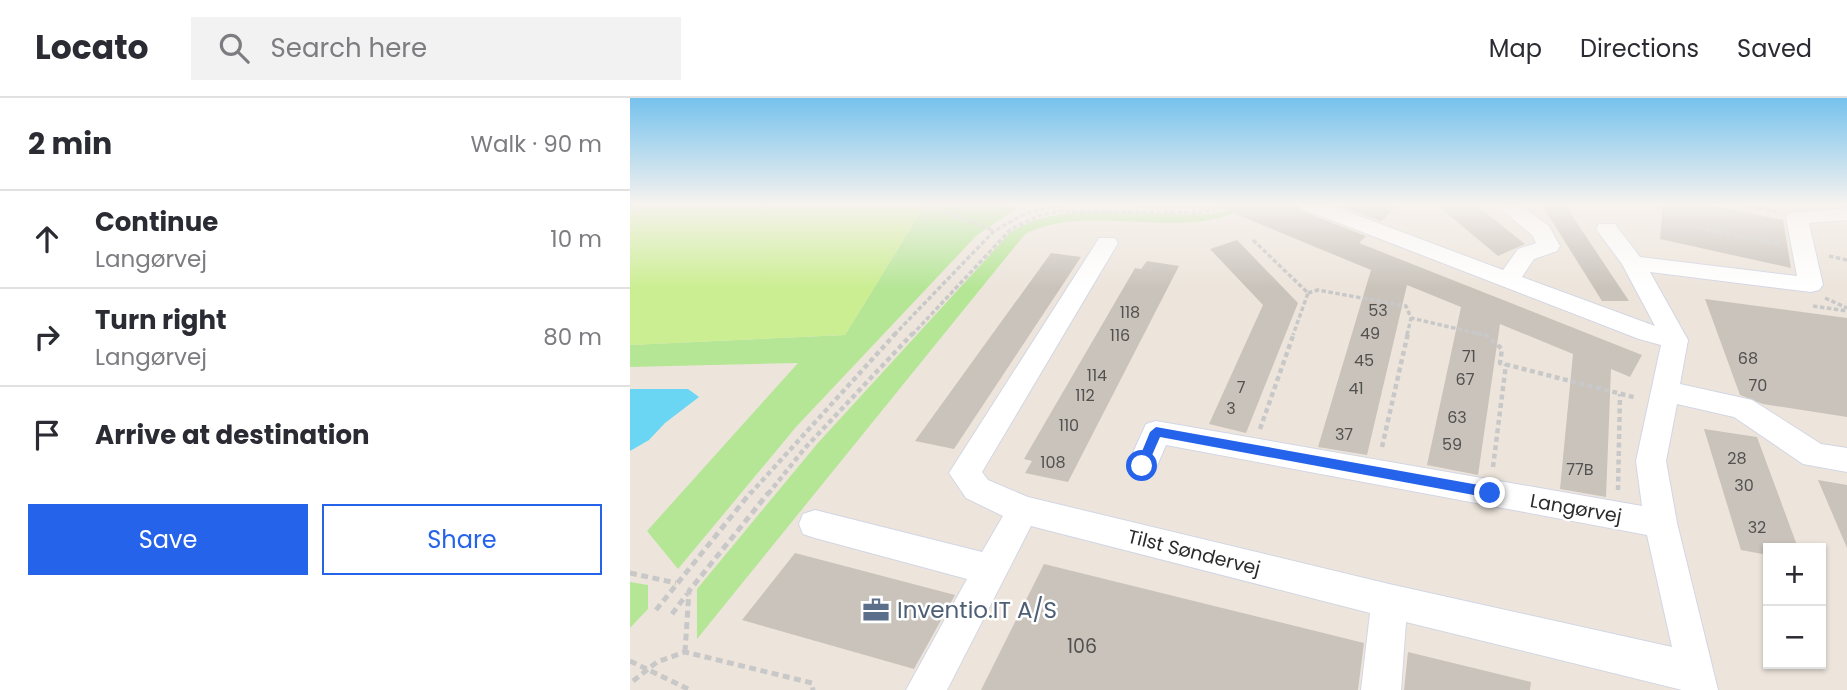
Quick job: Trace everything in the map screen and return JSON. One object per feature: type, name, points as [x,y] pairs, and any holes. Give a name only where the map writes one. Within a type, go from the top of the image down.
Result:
[{"type":"street","points":[[1383,233],[1647,333],[1675,340]]},
{"type":"street","points":[[1508,280],[1527,254],[1549,246],[1542,233]]},
{"type":"street","points":[[1610,233],[1633,263],[1675,340],[1651,461],[1661,523],[1698,681]]},
{"type":"street","points":[[1633,263],[1811,285],[1800,233]]},
{"type":"street","name":"Tilst Søndervej","points":[[1107,243],[965,473],[977,489],[1023,510],[1698,681]]},
{"type":"street","points":[[1663,398],[1742,408],[1814,455],[1847,460]]},
{"type":"street","name":"Langørvej","points":[[1142,466],[1156,432],[1661,523]]},
{"type":"street","points":[[926,690],[1023,510]]},
{"type":"street","points":[[815,524],[991,570]]},
{"type":"street","points":[[1381,690],[1390,601]]},
{"type":"path","points":[[656,610],[802,432],[992,233]]},
{"type":"path","points":[[672,614],[805,448],[1009,233]]},
{"type":"path","points":[[1722,233],[1847,260]]},
{"type":"path","points":[[1253,240],[1308,293]]},
{"type":"path","points":[[1308,293],[1318,290],[1406,306],[1410,318],[1377,472]]},
{"type":"path","points":[[1252,449],[1308,293]]},
{"type":"path","points":[[1410,318],[1486,335],[1502,349],[1500,363],[1620,394],[1663,398]]},
{"type":"path","points":[[1490,493],[1506,364]]},
{"type":"path","points":[[1617,515],[1620,394]]},
{"type":"path","points":[[630,573],[676,583]]},
{"type":"path","points":[[685,652],[689,591]]},
{"type":"path","points":[[633,681],[647,667],[678,652],[685,652],[812,683],[813,690]]},
{"type":"path","points":[[630,661],[690,690]]},
{"type":"green space","points":[[630,233],[908,233],[845,335],[630,345]]},
{"type":"green space","points":[[908,233],[981,233],[796,427],[678,569],[647,531],[798,363],[630,367],[630,345],[845,335]]},
{"type":"green space","points":[[1029,233],[1025,234],[697,639],[697,589],[817,444],[1009,234]]},
{"type":"green space","points":[[630,582],[648,585],[648,609],[630,628]]},
{"type":"water","points":[[630,389],[688,389],[699,397],[665,423],[649,440],[630,451]]},
{"type":"building","points":[[1281,233],[1357,233],[1366,236],[1359,243],[1642,355],[1630,377],[1611,369],[1606,497],[1560,489],[1573,354],[1500,324],[1478,475],[1427,465],[1461,307],[1407,285],[1367,455],[1318,447],[1371,270]]},
{"type":"building","points":[[1470,233],[1511,233],[1525,244],[1498,256]]},
{"type":"building","points":[[1559,233],[1583,233],[1629,301],[1602,301]]},
{"type":"building","points":[[1661,233],[1785,233],[1791,268],[1660,239]]},
{"type":"building","points":[[1237,240],[1298,303],[1246,433],[1209,424],[1263,305],[1210,249]]},
{"type":"building","points":[[1051,253],[1081,257],[954,449],[915,441]]},
{"type":"building","points":[[1147,261],[1179,266],[1068,482],[1025,473],[1032,461],[1024,459],[1135,268],[1141,269]]},
{"type":"building","points":[[1705,299],[1847,318],[1847,417],[1763,404],[1740,395]]},
{"type":"building","points":[[1704,429],[1757,437],[1796,543],[1763,543],[1763,554],[1741,550]]},
{"type":"building","points":[[1818,480],[1847,485],[1847,548]]},
{"type":"building","points":[[795,553],[955,595],[914,669],[742,620]]},
{"type":"building","points":[[1044,564],[1364,643],[1358,690],[981,690]]},
{"type":"building","points":[[1408,652],[1531,682],[1530,690],[1404,690]]},
{"type":"place","name":"Inventio.IT A/S","points":[[876,610]]},
{"type":"route","points":[[1142,466],[1156,432],[1490,493]]}]
